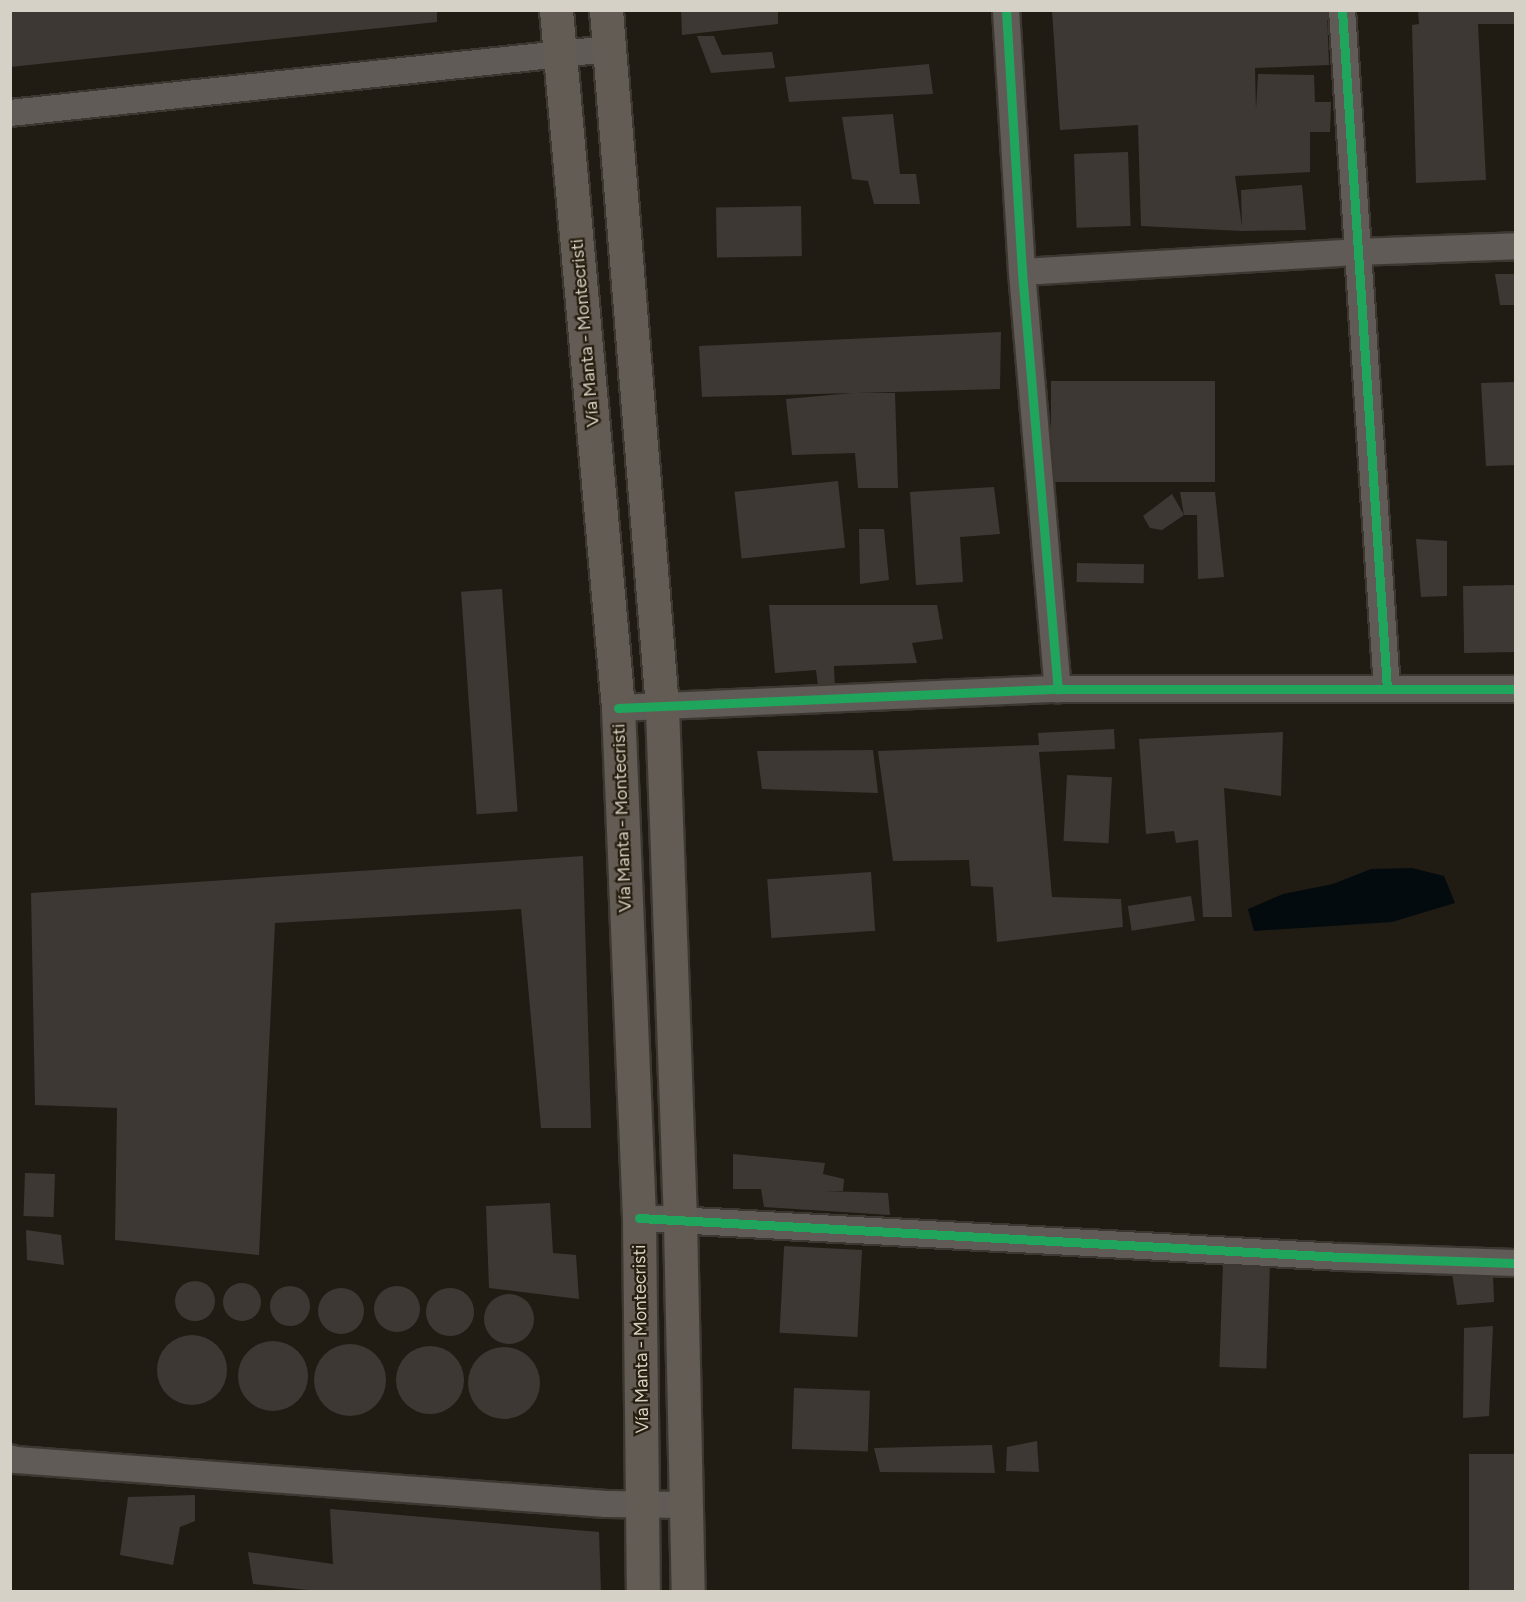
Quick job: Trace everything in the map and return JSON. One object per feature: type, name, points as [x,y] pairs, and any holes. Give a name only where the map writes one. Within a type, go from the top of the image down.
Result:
[{"type":"main road","name":"Vía Manta - Montecristi","points":[[556,10],[618,708],[639,1218],[643,1592]]},
{"type":"main road","points":[[606,10],[662,708],[680,1222],[688,1592]]},
{"type":"street","points":[[1006,10],[1023,272],[1058,689]]},
{"type":"street","points":[[1342,10],[1356,252],[1387,689]]},
{"type":"street","points":[[10,113],[608,49]]},
{"type":"street","points":[[1023,272],[1356,252],[1515,246]]},
{"type":"street","points":[[618,708],[662,708],[1058,689],[1515,689]]},
{"type":"street","points":[[639,1218],[1341,1257],[1515,1263]]},
{"type":"street","points":[[10,1458],[643,1504],[687,1505]]},
{"type":"shaded area","points":[[1412,868],[1444,876],[1455,903],[1392,922],[1254,931],[1248,909],[1283,894],[1333,884],[1371,869]]},
{"type":"building","points":[[10,10],[437,10],[437,22],[10,67]]},
{"type":"building","points":[[681,10],[778,10],[778,24],[682,35]]},
{"type":"building","points":[[1052,10],[1327,10],[1329,65],[1255,68],[1256,110],[1258,74],[1314,75],[1315,102],[1331,102],[1330,132],[1310,132],[1310,172],[1235,176],[1242,227],[1241,190],[1302,185],[1306,230],[1242,231],[1141,226],[1138,125],[1060,130]]},
{"type":"building","points":[[1418,10],[1516,10],[1516,24],[1478,24],[1486,180],[1416,183],[1412,25],[1419,24]]},
{"type":"building","points":[[697,36],[714,36],[722,55],[772,52],[775,68],[711,73]]},
{"type":"building","points":[[929,64],[933,94],[789,102],[785,77]]},
{"type":"building","points":[[893,114],[900,174],[916,174],[920,204],[874,204],[868,181],[852,179],[842,117]]},
{"type":"building","points":[[1128,152],[1131,226],[1077,228],[1074,154]]},
{"type":"building","points":[[801,206],[802,256],[717,257],[716,207]]},
{"type":"building","points":[[1495,274],[1516,274],[1516,305],[1500,305]]},
{"type":"building","points":[[1001,332],[1000,389],[857,393],[895,393],[898,488],[858,488],[855,453],[792,455],[786,399],[853,393],[702,397],[699,346]]},
{"type":"building","points":[[1051,381],[1215,381],[1215,482],[1051,482]]},
{"type":"building","points":[[1516,382],[1516,465],[1486,466],[1481,383]]},
{"type":"building","points":[[838,481],[845,548],[742,559],[735,492]]},
{"type":"building","points":[[994,487],[1000,534],[960,537],[963,582],[916,585],[910,492]]},
{"type":"building","points":[[1180,492],[1215,492],[1224,577],[1198,579],[1197,515],[1184,515]]},
{"type":"building","points":[[1172,494],[1184,515],[1162,530],[1150,528],[1143,516]]},
{"type":"building","points":[[859,529],[884,529],[889,580],[860,584]]},
{"type":"building","points":[[1416,539],[1447,541],[1447,596],[1421,597]]},
{"type":"building","points":[[1077,563],[1144,564],[1144,583],[1077,582]]},
{"type":"building","points":[[1515,585],[1516,652],[1464,653],[1463,586]]},
{"type":"building","points":[[502,589],[518,811],[477,814],[461,592]]},
{"type":"building","points":[[769,605],[937,605],[943,639],[912,643],[917,663],[834,666],[835,691],[819,693],[816,670],[775,673]]},
{"type":"building","points":[[1114,729],[1115,749],[1039,752],[1052,897],[1121,899],[1123,927],[997,942],[993,887],[971,886],[969,860],[893,861],[878,751],[1039,745],[1038,733]]},
{"type":"building","points":[[1283,732],[1281,796],[1224,788],[1232,917],[1203,917],[1198,840],[1176,843],[1174,831],[1146,834],[1139,739]]},
{"type":"building","points":[[873,750],[878,793],[762,789],[757,751]]},
{"type":"building","points":[[1067,775],[1112,777],[1108,843],[1064,841]]},
{"type":"building","points":[[583,856],[591,1128],[541,1128],[521,909],[275,923],[259,1255],[115,1240],[117,1108],[35,1105],[31,893]]},
{"type":"building","points":[[871,872],[875,931],[771,938],[767,879]]},
{"type":"building","points":[[1191,896],[1195,921],[1132,931],[1128,906]]},
{"type":"building","points":[[733,1154],[825,1163],[823,1174],[844,1179],[843,1191],[823,1191],[888,1193],[890,1215],[764,1207],[761,1189],[733,1189]]},
{"type":"building","points":[[25,1173],[55,1174],[53,1217],[23,1216]]},
{"type":"building","points":[[550,1203],[553,1253],[576,1255],[579,1299],[489,1288],[486,1206]]},
{"type":"building","points":[[26,1230],[61,1235],[64,1265],[27,1260]]},
{"type":"building","points":[[784,1246],[862,1250],[857,1337],[780,1333]]},
{"type":"building","points":[[1223,1263],[1270,1265],[1266,1369],[1219,1367]]},
{"type":"building","points":[[1451,1267],[1493,1276],[1494,1302],[1457,1305]]},
{"type":"building","points":[[195,1281],[209,1287],[215,1301],[209,1315],[195,1321],[181,1315],[175,1301],[181,1287]]},
{"type":"building","points":[[242,1283],[256,1288],[261,1302],[256,1316],[242,1321],[228,1316],[223,1302],[228,1288]]},
{"type":"building","points":[[290,1286],[304,1292],[310,1306],[304,1320],[290,1326],[276,1320],[270,1306],[276,1292]]},
{"type":"building","points":[[397,1286],[413,1293],[420,1309],[413,1325],[397,1332],[381,1325],[374,1309],[381,1293]]},
{"type":"building","points":[[341,1288],[357,1295],[364,1311],[357,1327],[341,1334],[325,1327],[318,1311],[325,1295]]},
{"type":"building","points":[[445,1288],[455,1288],[467,1295],[474,1307],[474,1317],[467,1329],[455,1336],[445,1336],[430,1325],[426,1317],[426,1307],[437,1292]]},
{"type":"building","points":[[509,1294],[527,1301],[534,1319],[527,1337],[509,1344],[491,1337],[484,1319],[491,1301]]},
{"type":"building","points":[[1493,1326],[1489,1416],[1463,1418],[1464,1328]]},
{"type":"building","points":[[192,1335],[205,1338],[217,1345],[224,1357],[227,1370],[224,1383],[217,1395],[205,1402],[192,1405],[179,1402],[167,1395],[160,1383],[157,1370],[160,1357],[167,1345],[179,1338]]},
{"type":"building","points":[[273,1341],[292,1347],[302,1357],[308,1376],[302,1395],[292,1405],[273,1411],[254,1405],[244,1395],[238,1376],[244,1357],[254,1347]]},
{"type":"building","points":[[350,1344],[370,1350],[380,1360],[386,1380],[380,1400],[370,1410],[350,1416],[330,1410],[320,1400],[314,1380],[320,1360],[330,1350]]},
{"type":"building","points":[[430,1346],[443,1349],[454,1356],[461,1367],[464,1380],[461,1393],[454,1404],[443,1411],[430,1414],[417,1411],[406,1404],[399,1393],[396,1380],[399,1367],[406,1356],[417,1349]]},
{"type":"building","points":[[504,1347],[518,1350],[530,1357],[537,1369],[540,1383],[537,1397],[530,1409],[518,1416],[504,1419],[490,1416],[478,1409],[471,1397],[468,1383],[471,1369],[478,1357],[490,1350]]},
{"type":"building","points":[[794,1388],[870,1391],[868,1452],[792,1449]]},
{"type":"building","points":[[1037,1441],[1039,1472],[1006,1471],[1007,1447]]},
{"type":"building","points":[[992,1445],[995,1473],[880,1472],[874,1448]]},
{"type":"building","points":[[1469,1454],[1516,1454],[1516,1592],[1469,1592]]},
{"type":"building","points":[[195,1495],[195,1521],[180,1527],[173,1565],[120,1555],[128,1497]]},
{"type":"building","points":[[330,1509],[599,1532],[601,1592],[326,1592],[253,1584],[248,1552],[333,1564]]},
{"type":"cycle path","points":[[1006,10],[1022,272],[1058,689]]},
{"type":"cycle path","points":[[1342,10],[1387,689]]},
{"type":"cycle path","points":[[618,708],[1058,689],[1516,689]]},
{"type":"cycle path","points":[[639,1218],[1341,1257],[1516,1263]]}]
